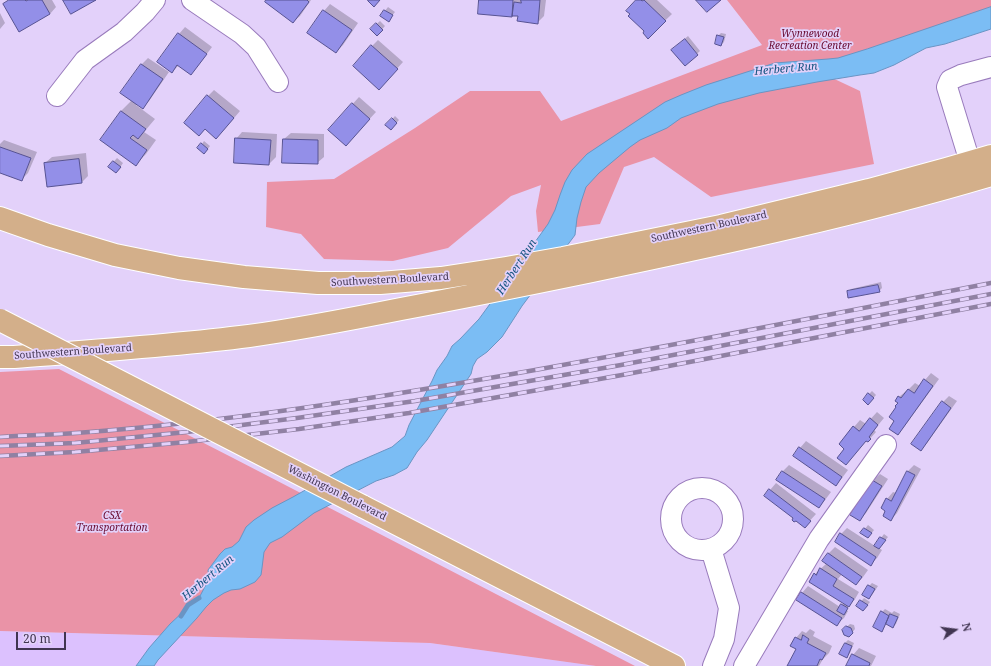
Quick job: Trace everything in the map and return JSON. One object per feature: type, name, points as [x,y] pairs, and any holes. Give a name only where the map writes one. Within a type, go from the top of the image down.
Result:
[{"type":"main road","name":"Southwestern Boulevard","points":[[0,218],[48,235],[115,255],[179,268],[244,277],[318,284],[380,283],[441,278],[506,268],[721,226],[869,190],[991,156]]},
{"type":"main road","name":"Southwestern Boulevard","points":[[0,357],[156,346],[249,336],[332,323],[726,243],[873,208],[991,175]]},
{"type":"main road","name":"Washington Boulevard","points":[[0,320],[674,666]]},
{"type":"street","points":[[56,96],[85,60],[124,32],[155,0]]},
{"type":"street","points":[[192,0],[242,34],[256,47],[278,82]]},
{"type":"street","points":[[970,162],[948,87],[950,80],[991,67]]},
{"type":"street","points":[[744,666],[819,539],[886,445]]},
{"type":"street","points":[[711,549],[728,608],[724,639],[713,666]]},
{"type":"shaded area","points":[[0,631],[430,643],[596,666],[0,666]]},
{"type":"green space","name":"Wynnewood Recreation Center","points":[[727,0],[991,0],[991,20],[828,76],[860,91],[874,164],[711,197],[654,157],[624,167],[600,224],[538,232],[536,211],[541,185],[511,196],[448,248],[393,261],[324,259],[301,234],[266,227],[267,182],[334,179],[470,91],[540,91],[561,121],[762,45]]},
{"type":"green space","name":"CSX Transportation","points":[[59,369],[635,666],[596,666],[430,643],[0,631],[0,372]]},
{"type":"water","points":[[991,7],[991,29],[945,44],[926,48],[894,65],[874,73],[759,93],[718,104],[681,118],[667,128],[640,140],[630,147],[599,173],[586,187],[577,218],[575,235],[522,306],[502,337],[487,352],[477,359],[471,374],[407,468],[394,475],[376,481],[314,513],[282,537],[270,543],[264,552],[261,575],[255,582],[240,589],[231,590],[224,593],[213,600],[154,666],[136,666],[149,648],[170,624],[200,596],[209,579],[208,570],[225,549],[232,547],[239,541],[246,527],[254,520],[272,508],[346,467],[392,447],[405,436],[437,370],[452,346],[479,319],[548,224],[555,210],[565,182],[572,170],[587,154],[665,102],[706,85],[775,63],[838,58]]},
{"type":"building","points":[[9,0],[42,0],[50,14],[19,32],[3,4]]},
{"type":"building","points":[[63,0],[96,0],[71,14]]},
{"type":"building","points":[[266,0],[307,0],[309,2],[293,23],[265,2]]},
{"type":"building","points":[[368,0],[380,0],[374,7]]},
{"type":"building","points":[[479,0],[513,0],[512,17],[478,14]]},
{"type":"building","points":[[521,0],[540,0],[538,24],[517,21],[518,16],[512,16],[514,2],[521,3]]},
{"type":"building","points":[[636,0],[644,0],[666,21],[648,39],[643,33],[644,31],[628,16],[630,14],[626,11]]},
{"type":"building","points":[[696,0],[721,0],[707,12]]},
{"type":"building","points":[[323,10],[352,30],[336,53],[307,33]]},
{"type":"building","points":[[384,10],[393,15],[389,22],[380,16]]},
{"type":"building","points":[[376,23],[383,30],[377,36],[370,29]]},
{"type":"building","points":[[178,33],[207,54],[191,75],[177,65],[172,73],[157,62]]},
{"type":"building","points":[[717,35],[724,37],[721,46],[715,44]]},
{"type":"building","points":[[685,39],[698,55],[685,66],[671,50]]},
{"type":"building","points":[[371,45],[398,69],[379,90],[353,66]]},
{"type":"building","points":[[141,64],[163,79],[143,109],[120,93]]},
{"type":"building","points":[[207,95],[234,118],[216,139],[205,129],[199,136],[184,123]]},
{"type":"building","points":[[352,103],[370,119],[346,146],[328,130]]},
{"type":"building","points":[[121,111],[146,129],[138,139],[133,135],[130,138],[147,150],[136,166],[100,140]]},
{"type":"building","points":[[392,118],[397,123],[391,130],[385,125]]},
{"type":"building","points":[[235,138],[271,140],[269,165],[234,163]]},
{"type":"building","points":[[283,139],[318,140],[318,164],[282,163]]},
{"type":"building","points":[[201,143],[208,149],[204,154],[197,148]]},
{"type":"building","points":[[0,147],[31,158],[22,181],[0,173]]},
{"type":"building","points":[[79,159],[82,183],[47,187],[44,163]]},
{"type":"building","points":[[113,161],[121,167],[116,173],[108,167]]},
{"type":"building","points":[[878,285],[880,292],[848,298],[847,291]]},
{"type":"building","points":[[924,379],[933,386],[898,435],[889,429],[894,421],[889,417],[898,403],[895,401],[898,396],[901,398],[908,389],[914,393]]},
{"type":"building","points":[[868,393],[874,398],[868,405],[863,400]]},
{"type":"building","points":[[942,401],[951,408],[921,451],[911,444]]},
{"type":"building","points":[[870,418],[878,425],[869,437],[871,439],[868,442],[866,441],[846,465],[837,458],[844,449],[839,444],[853,426],[859,431]]},
{"type":"building","points":[[799,447],[842,477],[836,486],[793,456]]},
{"type":"building","points":[[782,471],[825,499],[819,508],[776,480]]},
{"type":"building","points":[[907,471],[915,475],[891,521],[883,516],[885,511],[881,508],[886,498],[891,501]]},
{"type":"building","points":[[872,480],[882,486],[860,521],[850,515]]},
{"type":"building","points":[[769,489],[811,521],[805,528],[796,521],[794,522],[792,520],[793,518],[764,496]]},
{"type":"building","points":[[864,528],[872,533],[868,538],[860,533]]},
{"type":"building","points":[[840,533],[876,557],[871,566],[835,542]]},
{"type":"building","points":[[880,537],[886,540],[879,549],[874,546]]},
{"type":"building","points":[[828,553],[862,577],[856,585],[822,561]]},
{"type":"building","points":[[820,568],[837,579],[833,586],[854,599],[849,607],[809,582],[814,573],[816,575]]},
{"type":"building","points":[[868,585],[875,589],[869,599],[862,595]]},
{"type":"building","points":[[801,592],[842,618],[837,626],[796,600]]},
{"type":"building","points":[[860,600],[868,605],[863,611],[856,606]]},
{"type":"building","points":[[841,604],[848,608],[844,615],[837,611]]},
{"type":"building","points":[[881,611],[889,616],[882,632],[873,627]]},
{"type":"building","points":[[890,614],[898,617],[893,628],[886,624]]},
{"type":"building","points":[[846,626],[851,628],[853,633],[849,637],[844,635],[842,630]]},
{"type":"building","points":[[803,635],[809,639],[807,643],[826,653],[822,660],[820,659],[817,666],[787,666],[796,649],[790,646],[795,637],[801,640]]},
{"type":"building","points":[[845,643],[852,646],[847,658],[839,654]]},
{"type":"building","points":[[852,654],[870,663],[869,666],[846,666]]},
{"type":"waterway","name":"Herbert Run","points":[[181,616],[188,605],[199,598]]},
{"type":"railway","points":[[0,437],[76,433],[191,422],[306,408],[364,399],[649,349],[991,283]]},
{"type":"railway","points":[[0,446],[75,443],[187,432],[415,401],[621,365],[991,294]]},
{"type":"railway","points":[[0,456],[75,452],[187,442],[299,429],[409,413],[622,375],[991,304]]}]
